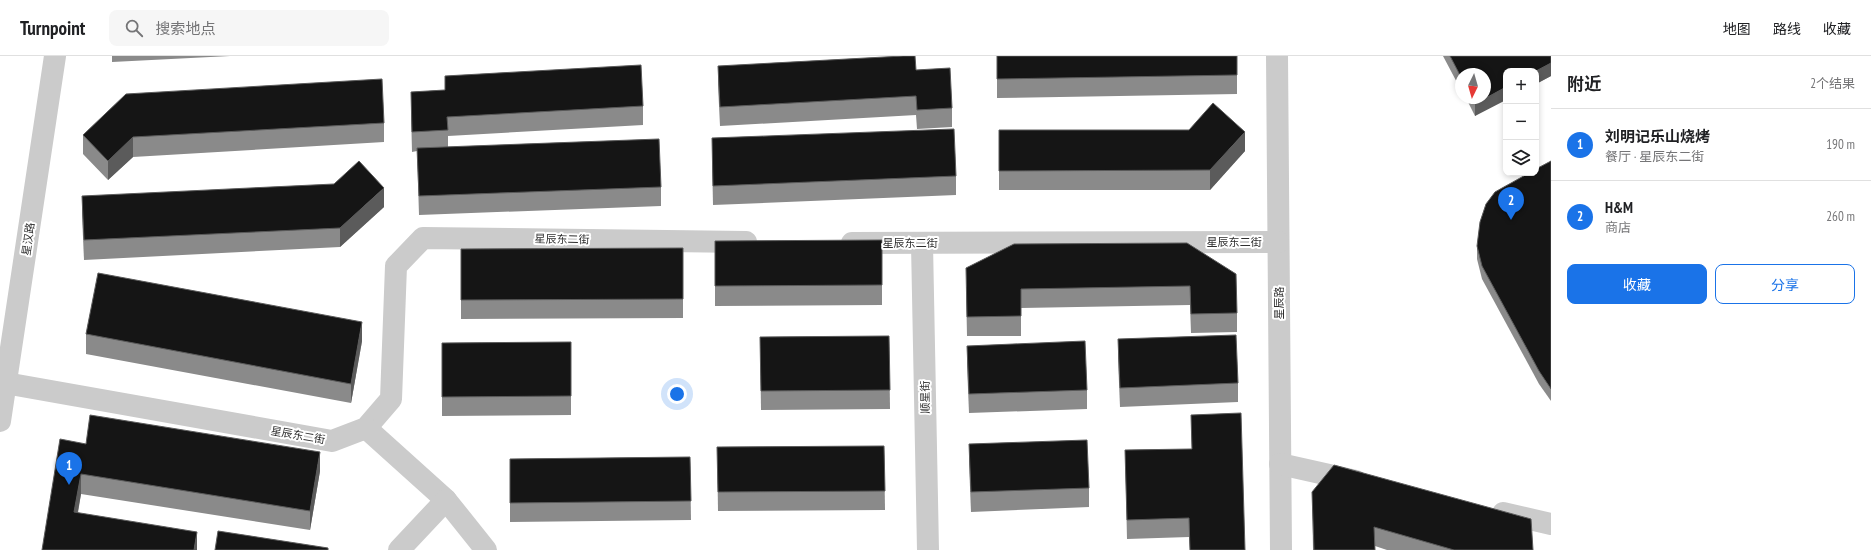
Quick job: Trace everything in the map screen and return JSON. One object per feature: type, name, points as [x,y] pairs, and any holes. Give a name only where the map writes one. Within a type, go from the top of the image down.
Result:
[{"type":"street","name":"星汉路","points":[[0,421],[3,383],[55,56]]},
{"type":"street","name":"星辰路","points":[[1277,56],[1281,550]]},
{"type":"street","name":"星辰东二街","points":[[3,383],[332,441],[366,428],[391,399],[396,266],[423,238],[763,242]]},
{"type":"street","name":"星辰东二街","points":[[835,243],[1278,242]]},
{"type":"street","name":"顺星街","points":[[922,244],[928,550]]},
{"type":"street","points":[[366,428],[446,500],[486,550]]},
{"type":"street","points":[[1280,464],[1373,485]]},
{"type":"street","points":[[399,550],[446,500]]},
{"type":"street","points":[[1481,508],[1551,524]]},
{"type":"building","points":[[915,56],[916,70],[950,68],[952,108],[917,110],[916,96],[720,107],[718,66]]},
{"type":"building","points":[[997,56],[1237,56],[1237,75],[997,79]]},
{"type":"building","points":[[1450,56],[1551,56],[1551,63],[1539,69],[1539,68],[1503,68],[1503,89],[1491,95],[1491,68],[1456,68]]},
{"type":"building","points":[[641,65],[643,106],[447,117],[448,130],[412,132],[411,92],[445,90],[445,76]]},
{"type":"building","points":[[382,79],[384,123],[133,137],[108,161],[83,135],[126,94]]},
{"type":"building","points":[[1213,103],[1245,132],[1210,170],[999,171],[999,130],[1189,130]]},
{"type":"building","points":[[954,129],[956,176],[713,186],[712,138]]},
{"type":"building","points":[[659,139],[661,187],[419,196],[417,148]]},
{"type":"building","points":[[359,161],[384,188],[340,228],[84,240],[82,196],[334,184]]},
{"type":"building","points":[[1551,161],[1551,389],[1539,371],[1482,266],[1477,246],[1480,222],[1486,204],[1495,192],[1524,176],[1539,176],[1539,167]]},
{"type":"building","points":[[882,240],[882,285],[715,286],[715,241]]},
{"type":"building","points":[[1187,243],[1236,274],[1237,313],[1191,314],[1190,286],[1021,289],[1021,316],[967,317],[966,268],[1014,244]]},
{"type":"building","points":[[683,248],[683,299],[461,300],[461,249]]},
{"type":"building","points":[[98,273],[362,322],[351,384],[86,334]]},
{"type":"building","points":[[1236,335],[1238,383],[1120,388],[1118,339]]},
{"type":"building","points":[[889,336],[890,390],[761,391],[760,337]]},
{"type":"building","points":[[1085,341],[1087,390],[969,394],[967,346]]},
{"type":"building","points":[[571,342],[571,396],[442,397],[442,343]]},
{"type":"building","points":[[1241,413],[1245,550],[1190,550],[1189,518],[1127,520],[1125,450],[1192,449],[1191,415]]},
{"type":"building","points":[[90,415],[320,452],[310,511],[81,474],[74,512],[197,532],[194,550],[42,550],[60,439],[86,444]]},
{"type":"building","points":[[1087,440],[1089,488],[971,492],[969,444]]},
{"type":"building","points":[[884,446],[885,491],[718,492],[717,447]]},
{"type":"building","points":[[690,457],[691,501],[510,503],[510,459]]},
{"type":"building","points":[[1334,465],[1531,519],[1533,550],[1454,550],[1374,527],[1375,550],[1314,550],[1312,492]]},
{"type":"building","points":[[218,531],[328,548],[328,550],[215,550]]},
{"type":"place","name":"H&M","points":[[1511,220]]},
{"type":"place","name":"刘明记乐山烧烤","points":[[69,485]]}]
